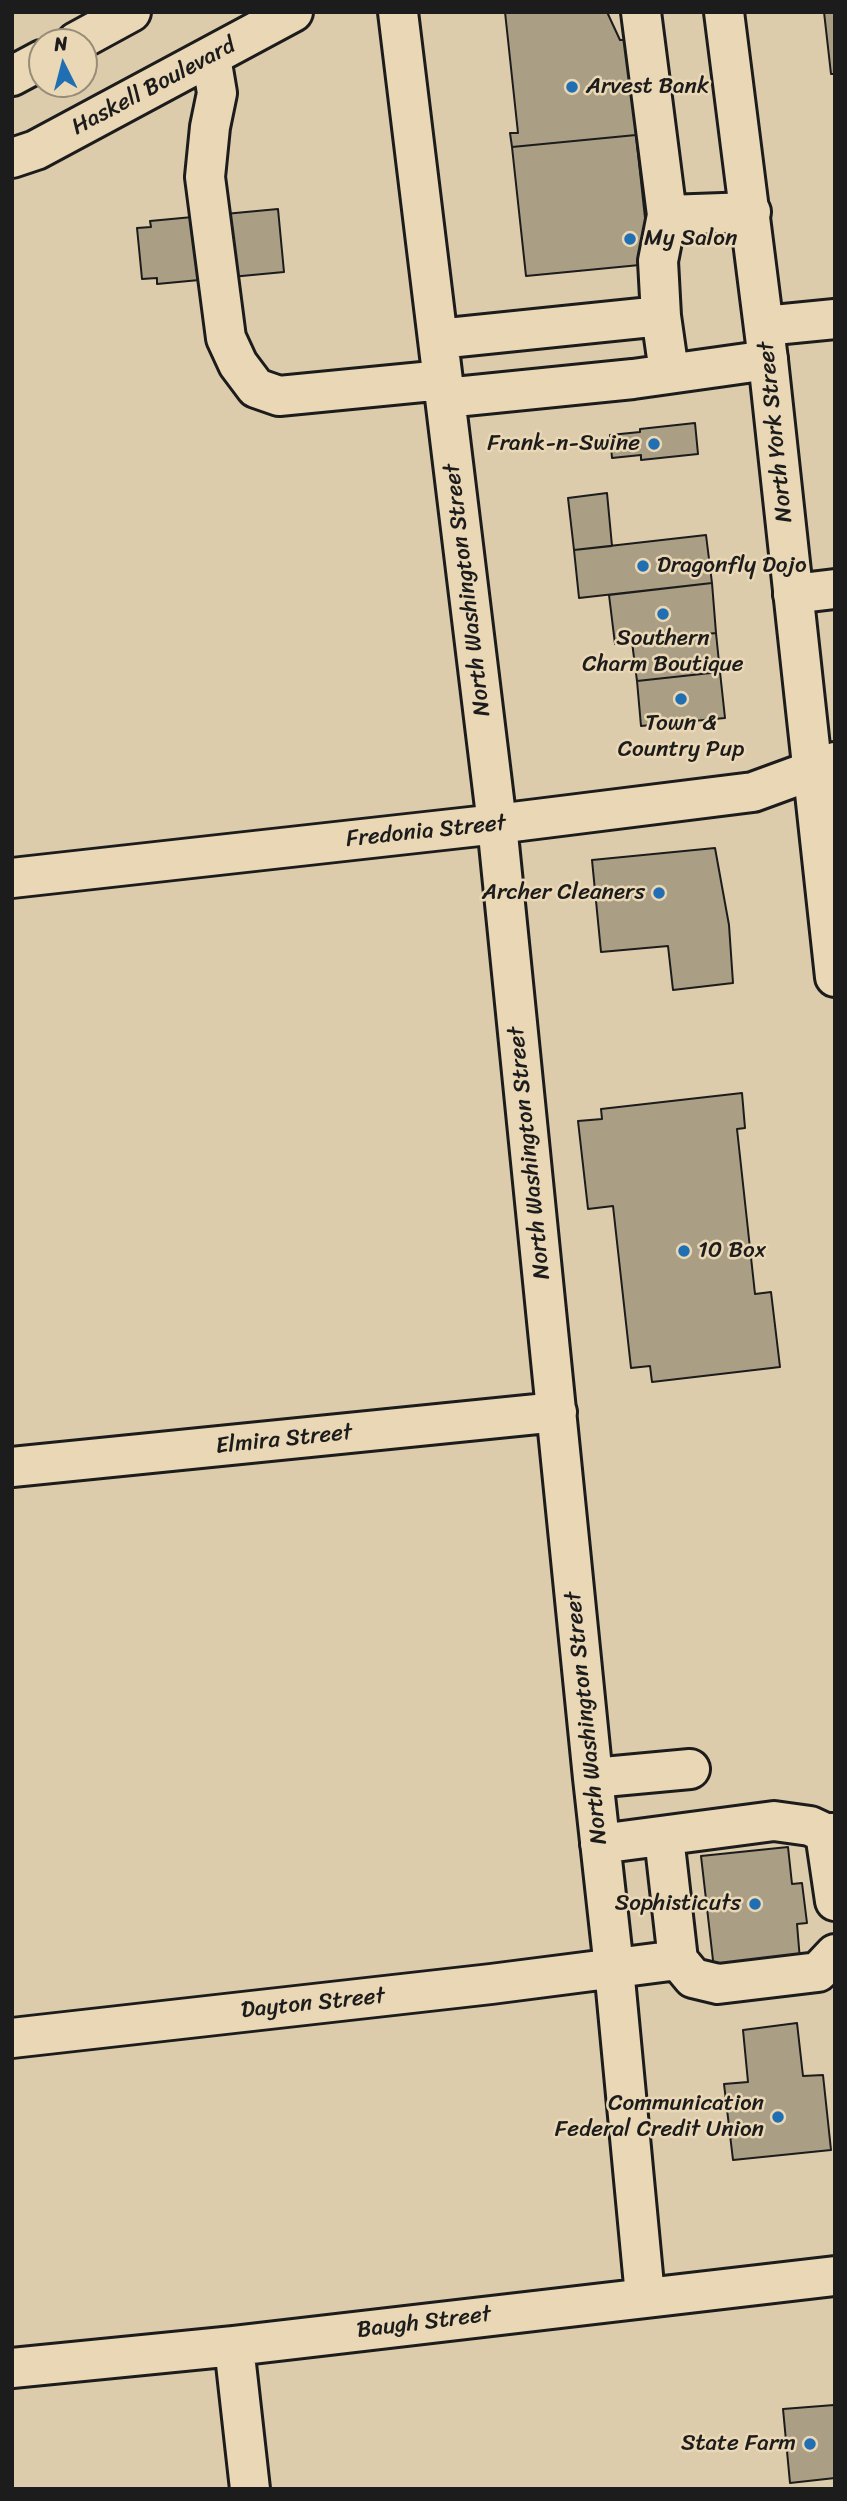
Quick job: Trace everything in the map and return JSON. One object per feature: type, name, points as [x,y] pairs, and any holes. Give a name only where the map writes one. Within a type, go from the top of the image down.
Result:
[{"type":"street","points":[[98,30],[131,12]]},
{"type":"street","name":"Haskell Boulevard","points":[[12,158],[36,150],[293,12]]},
{"type":"street","name":"North Washington Street","points":[[398,12],[497,824],[645,2297]]},
{"type":"street","points":[[641,12],[667,215],[658,261],[661,316],[669,372]]},
{"type":"street","name":"North York Street","points":[[724,12],[751,212],[793,594],[824,765],[835,977]]},
{"type":"street","points":[[211,57],[217,93],[210,127],[205,177],[226,338],[237,364],[256,388],[279,396],[633,379],[669,372],[835,319]]},
{"type":"street","points":[[12,76],[28,67]]},
{"type":"street","points":[[667,215],[751,212]]},
{"type":"street","points":[[438,339],[661,316]]},
{"type":"street","points":[[793,594],[835,589]]},
{"type":"street","name":"Fredonia Street","points":[[12,878],[497,824],[753,792],[824,765]]},
{"type":"street","name":"Elmira Street","points":[[12,1467],[556,1412]]},
{"type":"street","points":[[593,1778],[690,1769]]},
{"type":"street","points":[[600,1844],[774,1821],[810,1826],[830,1833],[835,1901]]},
{"type":"street","points":[[664,1837],[678,1960],[693,1978],[718,1984],[818,1972],[835,1954]]},
{"type":"street","name":"Dayton Street","points":[[12,2038],[678,1960]]},
{"type":"street","name":"Baugh Street","points":[[12,2368],[234,2346],[835,2276]]},
{"type":"street","points":[[234,2346],[250,2489]]},
{"type":"building","name":"Arvest Bank","points":[[505,12],[607,12],[620,40],[626,40],[636,135],[512,147],[510,133],[518,133]]},
{"type":"building","points":[[824,12],[835,12],[835,74],[831,74]]},
{"type":"building","points":[[636,135],[650,264],[526,276],[512,147]]},
{"type":"building","points":[[278,209],[284,272],[157,284],[157,278],[142,279],[137,228],[151,227],[150,221]]},
{"type":"building","name":"Frank-n-Swine","points":[[695,423],[698,454],[641,460],[641,455],[612,458],[610,435]]},
{"type":"building","points":[[607,493],[612,546],[574,550],[568,498]]},
{"type":"building","name":"Dragonfly Dojo","points":[[706,535],[712,583],[579,598],[574,550]]},
{"type":"building","name":"Southern Charm Boutique","points":[[712,583],[716,633],[615,644],[609,595]]},
{"type":"building","points":[[716,633],[720,672],[637,681],[632,642]]},
{"type":"building","name":"Town & Country Pup","points":[[720,672],[725,718],[641,726],[637,681]]},
{"type":"building","name":"Archer Cleaners","points":[[715,848],[729,925],[733,983],[673,990],[668,946],[601,952],[592,860]]},
{"type":"building","name":"10 Box","points":[[742,1093],[745,1128],[737,1129],[755,1294],[771,1292],[780,1367],[652,1382],[650,1366],[631,1368],[613,1206],[588,1209],[578,1121],[602,1119],[601,1109]]},
{"type":"building","name":"Sophisticuts","points":[[788,1847],[792,1884],[802,1883],[807,1923],[797,1924],[800,1960],[714,1969],[701,1856]]},
{"type":"building","name":"Communication Federal Credit Union","points":[[797,2023],[803,2076],[823,2075],[831,2150],[733,2160],[724,2084],[748,2082],[743,2030]]},
{"type":"building","name":"State Farm","points":[[834,2405],[835,2478],[790,2483],[783,2409]]},
{"type":"place","name":"Arvest Bank","points":[[572,87]]},
{"type":"place","name":"My Salon","points":[[630,239]]},
{"type":"place","name":"Frank-n-Swine","points":[[654,444]]},
{"type":"place","name":"Dragonfly Dojo","points":[[643,566]]},
{"type":"place","name":"Southern Charm Boutique","points":[[663,614]]},
{"type":"place","name":"Town & Country Pup","points":[[681,699]]},
{"type":"place","name":"Archer Cleaners","points":[[659,893]]},
{"type":"place","name":"10 Box","points":[[684,1251]]},
{"type":"place","name":"Sophisticuts","points":[[755,1904]]},
{"type":"place","name":"Communication Federal Credit Union","points":[[778,2117]]},
{"type":"place","name":"State Farm","points":[[810,2444]]}]
